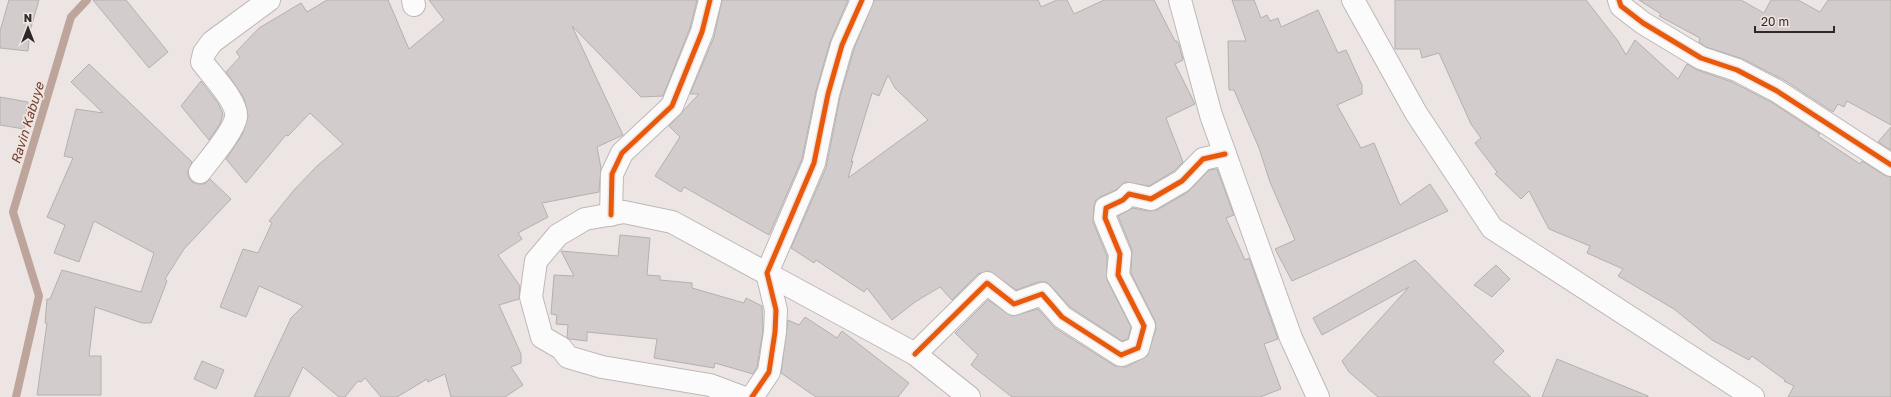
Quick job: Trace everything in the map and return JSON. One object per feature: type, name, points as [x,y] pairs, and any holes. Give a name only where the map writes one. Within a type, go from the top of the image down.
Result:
[{"type":"main road","points":[[200,172],[233,126],[236,117],[235,108],[224,90],[202,62],[204,53],[212,42],[269,0]]},
{"type":"main road","points":[[610,215],[612,174],[622,153],[672,106],[702,32],[710,0]]},
{"type":"main road","points":[[752,397],[769,372],[775,332],[776,310],[767,273],[814,163],[828,94],[840,52],[862,0]]},
{"type":"main road","points":[[1180,0],[1211,115],[1291,338],[1318,397]]},
{"type":"main road","points":[[1353,0],[1416,113],[1492,228],[1753,397]]},
{"type":"main road","points":[[1619,0],[1621,6],[1650,27],[1701,58],[1737,70],[1777,91],[1891,165]]},
{"type":"main road","points":[[915,354],[987,283],[1014,304],[1042,294],[1062,317],[1121,354],[1138,348],[1144,326],[1118,275],[1120,254],[1105,218],[1106,208],[1123,200],[1129,194],[1151,199],[1182,180],[1203,159],[1225,154]]},
{"type":"main road","points":[[742,397],[710,385],[602,367],[568,357],[561,348],[542,337],[531,296],[536,261],[558,236],[585,219],[624,212],[672,222],[915,354],[969,397]]},
{"type":"building","points":[[9,0],[39,0],[30,31],[28,51],[0,48],[0,31]]},
{"type":"building","points":[[93,0],[126,0],[168,52],[149,68]]},
{"type":"building","points":[[327,0],[388,0],[409,49],[444,20],[429,0],[697,0],[690,28],[663,96],[641,97],[572,26],[623,135],[597,147],[601,168],[599,192],[542,203],[548,217],[518,233],[522,239],[498,255],[520,286],[519,299],[499,305],[521,354],[521,363],[511,367],[523,385],[505,397],[451,397],[445,374],[428,382],[427,379],[397,397],[381,397],[365,378],[361,382],[358,381],[345,397],[339,397],[303,367],[289,397],[254,397],[291,318],[303,306],[259,286],[246,317],[220,307],[243,249],[258,253],[272,223],[269,221],[294,190],[317,166],[343,144],[310,113],[288,136],[286,135],[246,183],[226,159],[242,135],[248,116],[244,98],[226,72],[240,57],[236,52],[259,28],[301,3],[307,12]]},
{"type":"building","points":[[722,0],[848,0],[830,42],[816,91],[802,159],[769,235],[684,187],[681,192],[655,176],[680,137],[669,126],[699,94],[690,94],[714,37]]},
{"type":"building","points":[[874,0],[1038,0],[1041,7],[1057,0],[1067,0],[1074,14],[1104,0],[1154,0],[1175,41],[1177,41],[1179,45],[1183,60],[1175,64],[1195,104],[1166,118],[1183,162],[1174,171],[1149,186],[1125,182],[1116,190],[1096,200],[1094,206],[1093,222],[1107,256],[1107,280],[1131,327],[1128,339],[1122,341],[1070,307],[1046,282],[1038,282],[1016,290],[989,271],[978,274],[952,300],[940,287],[915,302],[892,320],[867,288],[864,292],[816,260],[814,263],[791,248],[826,168],[840,97],[854,49]],"holes":[[[888,75],[895,88],[928,120],[848,178],[853,161],[851,162],[872,93],[879,96]]]},
{"type":"building","points":[[1232,0],[1254,0],[1261,18],[1267,15],[1270,21],[1278,18],[1281,27],[1318,10],[1338,53],[1346,50],[1362,85],[1362,94],[1337,105],[1361,148],[1374,143],[1400,205],[1430,184],[1448,211],[1292,281],[1275,249],[1295,240],[1270,182],[1259,148],[1234,90],[1229,90],[1228,41],[1246,41]]},
{"type":"building","points":[[1395,0],[1586,0],[1618,41],[1626,55],[1635,40],[1678,79],[1687,64],[1697,70],[1732,82],[1771,102],[1820,134],[1818,136],[1860,164],[1862,161],[1884,175],[1891,177],[1891,397],[1788,397],[1794,386],[1784,381],[1785,380],[1752,356],[1749,360],[1712,340],[1674,309],[1618,276],[1623,269],[1587,253],[1590,246],[1549,229],[1529,191],[1521,199],[1495,174],[1497,172],[1475,143],[1481,138],[1471,124],[1439,53],[1422,58],[1420,49],[1395,49]]},
{"type":"building","points":[[1639,0],[1741,0],[1764,13],[1771,0],[1798,0],[1820,12],[1828,0],[1891,0],[1891,125],[1847,101],[1844,107],[1838,104],[1833,112],[1784,80],[1743,59],[1706,47],[1699,42],[1700,38],[1659,16],[1661,14]]},
{"type":"building","points":[[89,64],[192,162],[188,171],[188,176],[192,182],[204,184],[210,179],[231,199],[184,249],[165,279],[167,281],[151,323],[142,323],[95,307],[89,356],[101,356],[101,395],[37,395],[47,323],[45,323],[47,299],[50,299],[62,270],[141,292],[154,253],[94,221],[79,262],[54,253],[65,225],[47,217],[73,158],[64,156],[76,109],[103,113],[71,82]]},
{"type":"building","points":[[201,81],[218,103],[223,114],[220,124],[209,140],[181,106]]},
{"type":"building","points":[[0,97],[28,102],[24,129],[0,125]]},
{"type":"building","points":[[1891,127],[1891,150],[1878,142]]},
{"type":"building","points":[[1217,169],[1234,215],[1226,218],[1245,260],[1249,258],[1278,339],[1264,344],[1281,389],[1260,397],[1012,397],[971,365],[978,355],[955,333],[988,300],[1012,316],[1038,309],[1055,328],[1115,366],[1126,367],[1147,356],[1156,329],[1155,321],[1131,273],[1132,250],[1118,216],[1133,208],[1148,211],[1157,210],[1188,192],[1209,170]]},
{"type":"building","points":[[620,235],[650,238],[647,275],[660,276],[660,280],[692,283],[692,288],[744,303],[746,298],[762,306],[763,331],[757,367],[753,374],[715,363],[714,368],[654,358],[657,339],[587,332],[587,341],[570,339],[567,337],[568,325],[556,324],[557,315],[551,314],[554,275],[574,276],[561,251],[618,256]]},
{"type":"building","points":[[1415,260],[1504,351],[1493,362],[1531,397],[1378,397],[1349,372],[1342,361],[1409,287],[1322,335],[1313,318]]},
{"type":"building","points":[[1496,265],[1510,279],[1492,297],[1474,285]]},
{"type":"building","points":[[805,317],[837,338],[842,331],[909,383],[898,397],[816,397],[781,373],[788,320],[799,325]]},
{"type":"building","points":[[1557,359],[1648,396],[1648,397],[1542,397]]},
{"type":"building","points":[[202,361],[224,370],[216,389],[194,379]]},
{"type":"waterway","name":"Ravin Kabuye","points":[[16,397],[39,296],[13,212],[71,17],[87,0]]},
{"type":"cycle path","points":[[611,215],[612,174],[622,153],[672,106],[702,32],[710,0]]},
{"type":"cycle path","points":[[752,397],[769,372],[775,332],[776,310],[767,273],[814,163],[828,94],[842,45],[862,0]]},
{"type":"cycle path","points":[[1619,0],[1621,6],[1643,23],[1701,58],[1737,70],[1777,91],[1891,165]]},
{"type":"cycle path","points":[[915,354],[987,283],[1014,304],[1042,294],[1062,317],[1121,355],[1138,348],[1144,326],[1118,275],[1120,254],[1105,218],[1106,208],[1123,200],[1129,194],[1151,199],[1182,181],[1203,159],[1225,154]]}]
